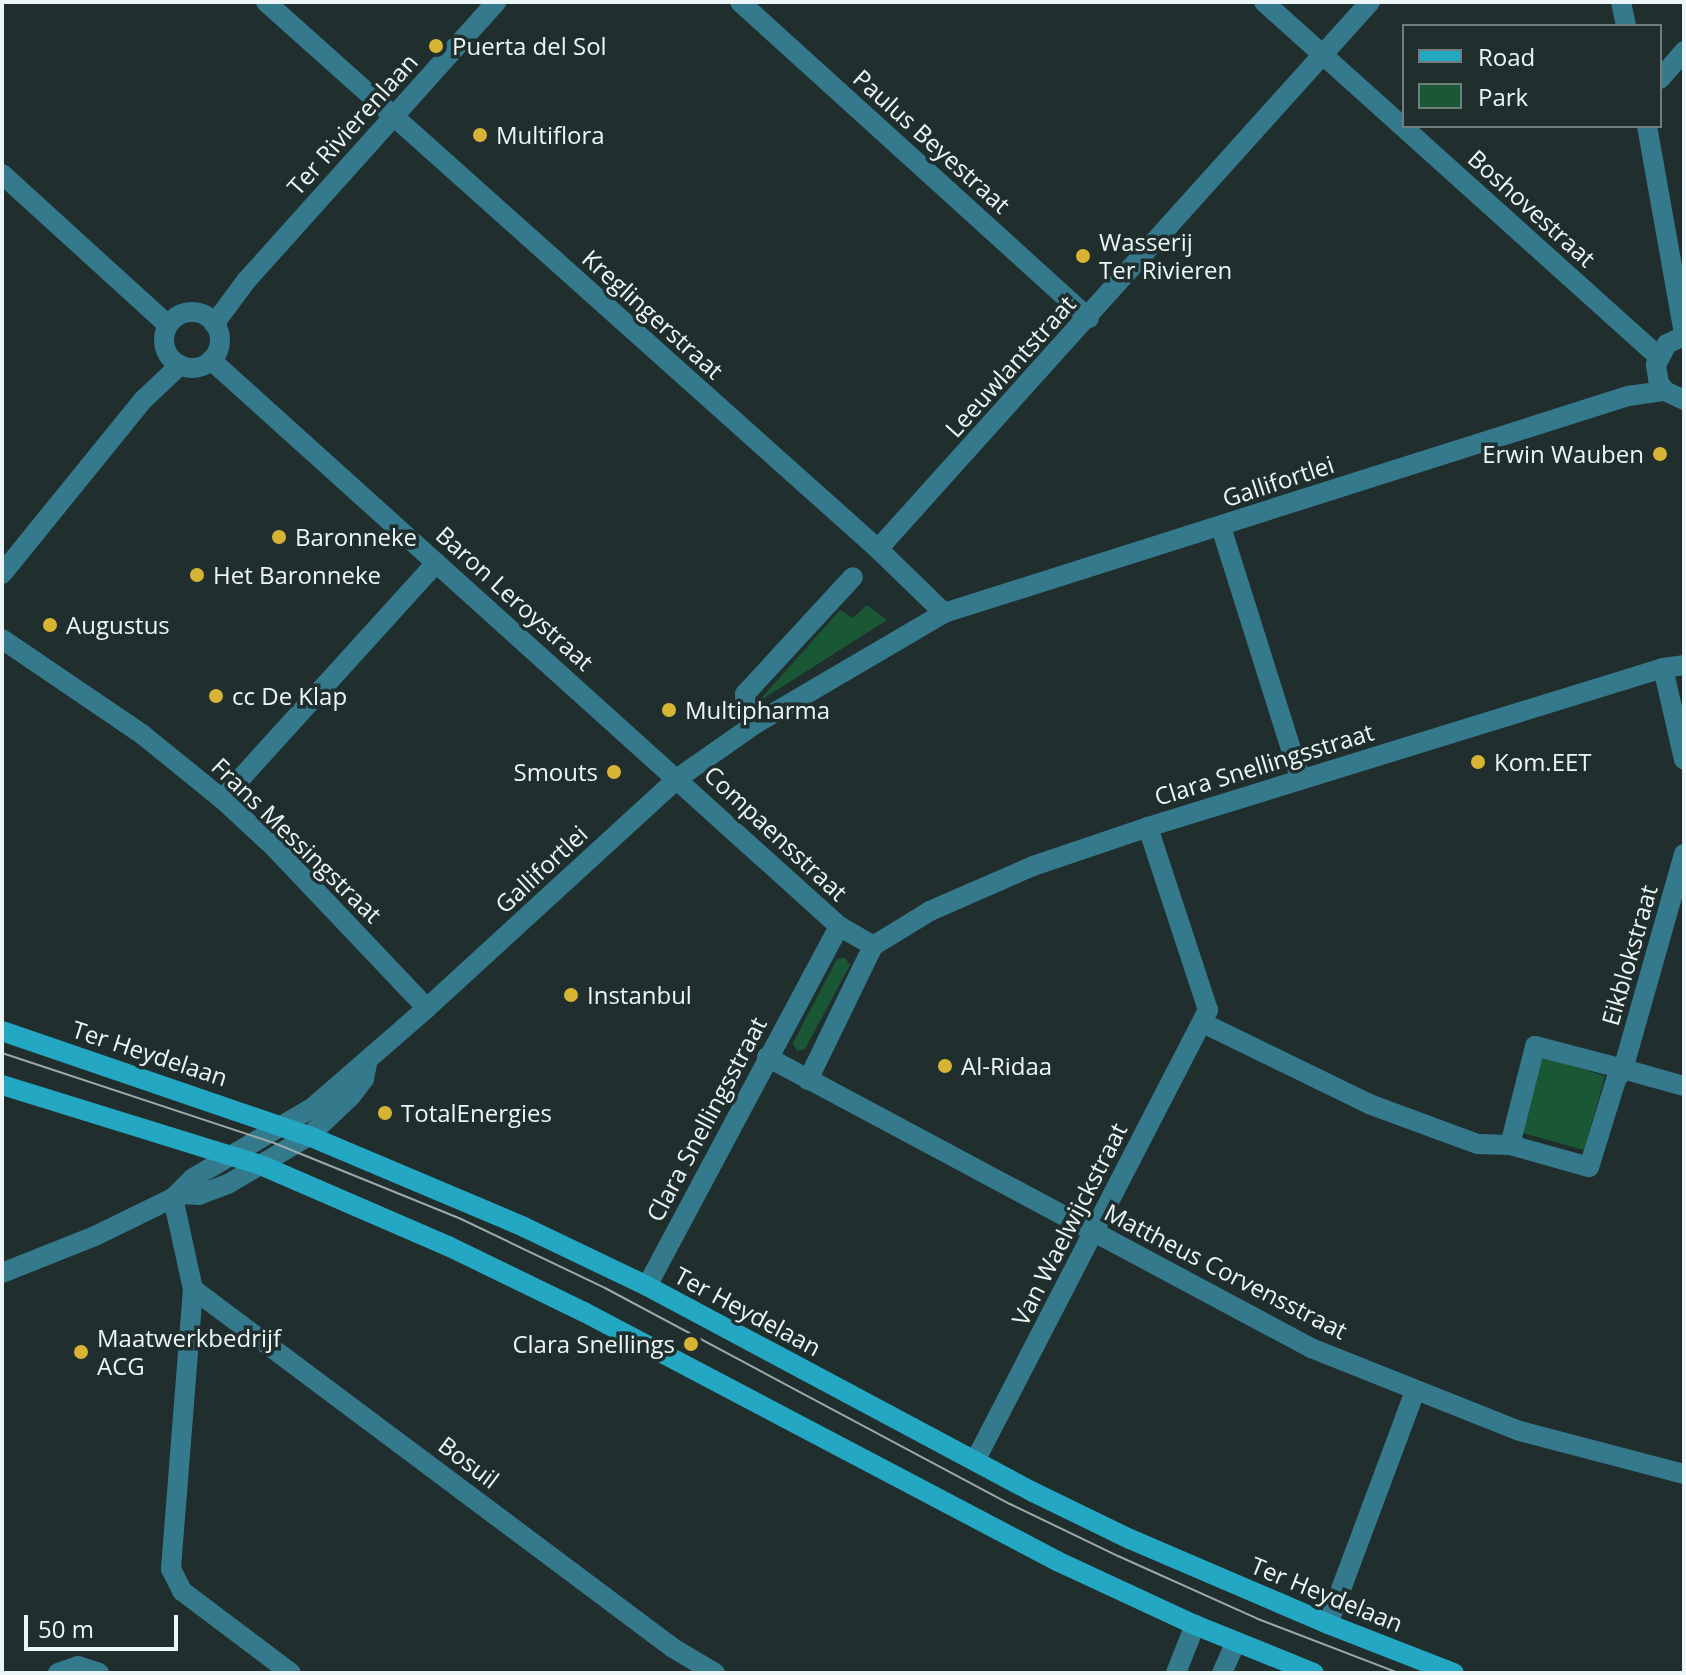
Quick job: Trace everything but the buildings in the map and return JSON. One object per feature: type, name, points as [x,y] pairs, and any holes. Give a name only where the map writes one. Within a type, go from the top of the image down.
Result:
[{"type":"street","name":"Kreglingerstraat","points":[[266,2],[878,549]]},
{"type":"street","name":"Ter Rivierenlaan","points":[[209,319],[496,2]]},
{"type":"street","name":"Paulus Beyestraat","points":[[740,2],[1089,318]]},
{"type":"street","name":"Boshovestraat","points":[[1264,2],[1666,380]]},
{"type":"street","name":"Leeuwlantstraat","points":[[878,549],[1370,2]]},
{"type":"street","points":[[1621,2],[1626,24]]},
{"type":"street","points":[[1662,77],[1684,51]]},
{"type":"street","points":[[1647,128],[1684,335]]},
{"type":"street","points":[[2,174],[168,325]]},
{"type":"street","points":[[184,313],[209,319],[219,346],[211,360],[196,368],[174,360],[164,340],[168,325],[184,313]]},
{"type":"street","name":"Gallifortlei","points":[[2,1273],[95,1236],[177,1196],[193,1178],[312,1108],[427,1008],[678,778],[755,724],[944,613],[1628,396],[1666,380],[1667,344],[1684,335]]},
{"type":"street","points":[[2,574],[174,360]]},
{"type":"street","name":"Baron Leroystraat","points":[[211,360],[678,778]]},
{"type":"street","points":[[1221,527],[1301,780]]},
{"type":"street","points":[[878,549],[944,613]]},
{"type":"street","points":[[222,799],[436,563]]},
{"type":"street","points":[[755,724],[746,709],[745,694],[853,577]]},
{"type":"street","name":"Frans Messingstraat","points":[[2,639],[143,735],[222,799],[274,847],[427,1008]]},
{"type":"street","name":"Clara Snellingsstraat","points":[[873,946],[945,904],[1033,866],[1148,827],[1663,668],[1684,665]]},
{"type":"street","points":[[1663,668],[1684,760]]},
{"type":"street","name":"Compaensstraat","points":[[678,778],[839,926]]},
{"type":"street","points":[[1148,827],[1208,1010],[1203,1023],[1369,1104],[1478,1144],[1510,1145],[1535,1046],[1684,1086]]},
{"type":"street","name":"Eikblokstraat","points":[[1510,1145],[1589,1167],[1616,1080],[1623,1069],[1684,854]]},
{"type":"street","points":[[808,1080],[873,946],[839,926]]},
{"type":"street","name":"Clara Snellingsstraat","points":[[647,1286],[839,926]]},
{"type":"street","name":"Van Waelwijckstraat","points":[[975,1461],[1095,1232],[1100,1215],[1203,1023]]},
{"type":"street","name":"Ter Heydelaan","points":[[2,1031],[309,1136],[524,1227],[647,1286],[975,1461],[1130,1539],[1328,1624],[1454,1673]]},
{"type":"street","name":"Mattheus Corvensstraat","points":[[767,1057],[1311,1348],[1520,1431],[1684,1474]]},
{"type":"street","name":"Gallifortlei","points":[[177,1196],[199,1195],[263,1166],[309,1136],[333,1117],[358,1087],[364,1079],[368,1060]]},
{"type":"street","points":[[2,1085],[263,1166],[448,1246],[533,1287],[965,1514],[1195,1625],[1314,1673]]},
{"type":"street","points":[[177,1196],[193,1289],[171,1569],[182,1591],[291,1673]]},
{"type":"street","name":"Bosuil","points":[[193,1289],[673,1648],[715,1673]]},
{"type":"street","points":[[1328,1624],[1415,1391]]},
{"type":"street","points":[[1176,1673],[1195,1625]]},
{"type":"street","points":[[1222,1673],[1236,1642]]},
{"type":"street","points":[[58,1673],[78,1666],[99,1673]]},
{"type":"green space","points":[[867,605],[887,620],[758,702],[840,610],[853,618]]},
{"type":"green space","points":[[845,958],[850,965],[805,1049],[797,1051],[793,1043],[837,959]]},
{"type":"green space","points":[[1540,1056],[1605,1076],[1584,1150],[1520,1132]]},
{"type":"tram line","points":[[2,1053],[274,1143],[461,1219],[605,1288],[1010,1504],[1258,1619],[1399,1673]]},
{"type":"place","name":"Puerta del Sol","points":[[436,46]]},
{"type":"place","name":"Multiflora","points":[[480,135]]},
{"type":"place","name":"Wasserij Ter Rivieren","points":[[1083,256]]},
{"type":"place","name":"Erwin Wauben","points":[[1660,454]]},
{"type":"place","name":"Baronneke","points":[[279,537]]},
{"type":"place","name":"Het Baronneke","points":[[197,575]]},
{"type":"place","name":"Augustus","points":[[50,625]]},
{"type":"place","name":"cc De Klap","points":[[216,696]]},
{"type":"place","name":"Multipharma","points":[[669,710]]},
{"type":"place","name":"Kom.EET","points":[[1478,762]]},
{"type":"place","name":"Smouts","points":[[614,772]]},
{"type":"place","name":"Instanbul","points":[[571,995]]},
{"type":"place","name":"Al-Ridaa","points":[[945,1066]]},
{"type":"place","name":"TotalEnergies","points":[[385,1113]]},
{"type":"place","name":"Clara Snellings","points":[[691,1344]]},
{"type":"place","name":"Maatwerkbedrijf ACG","points":[[81,1352]]}]
